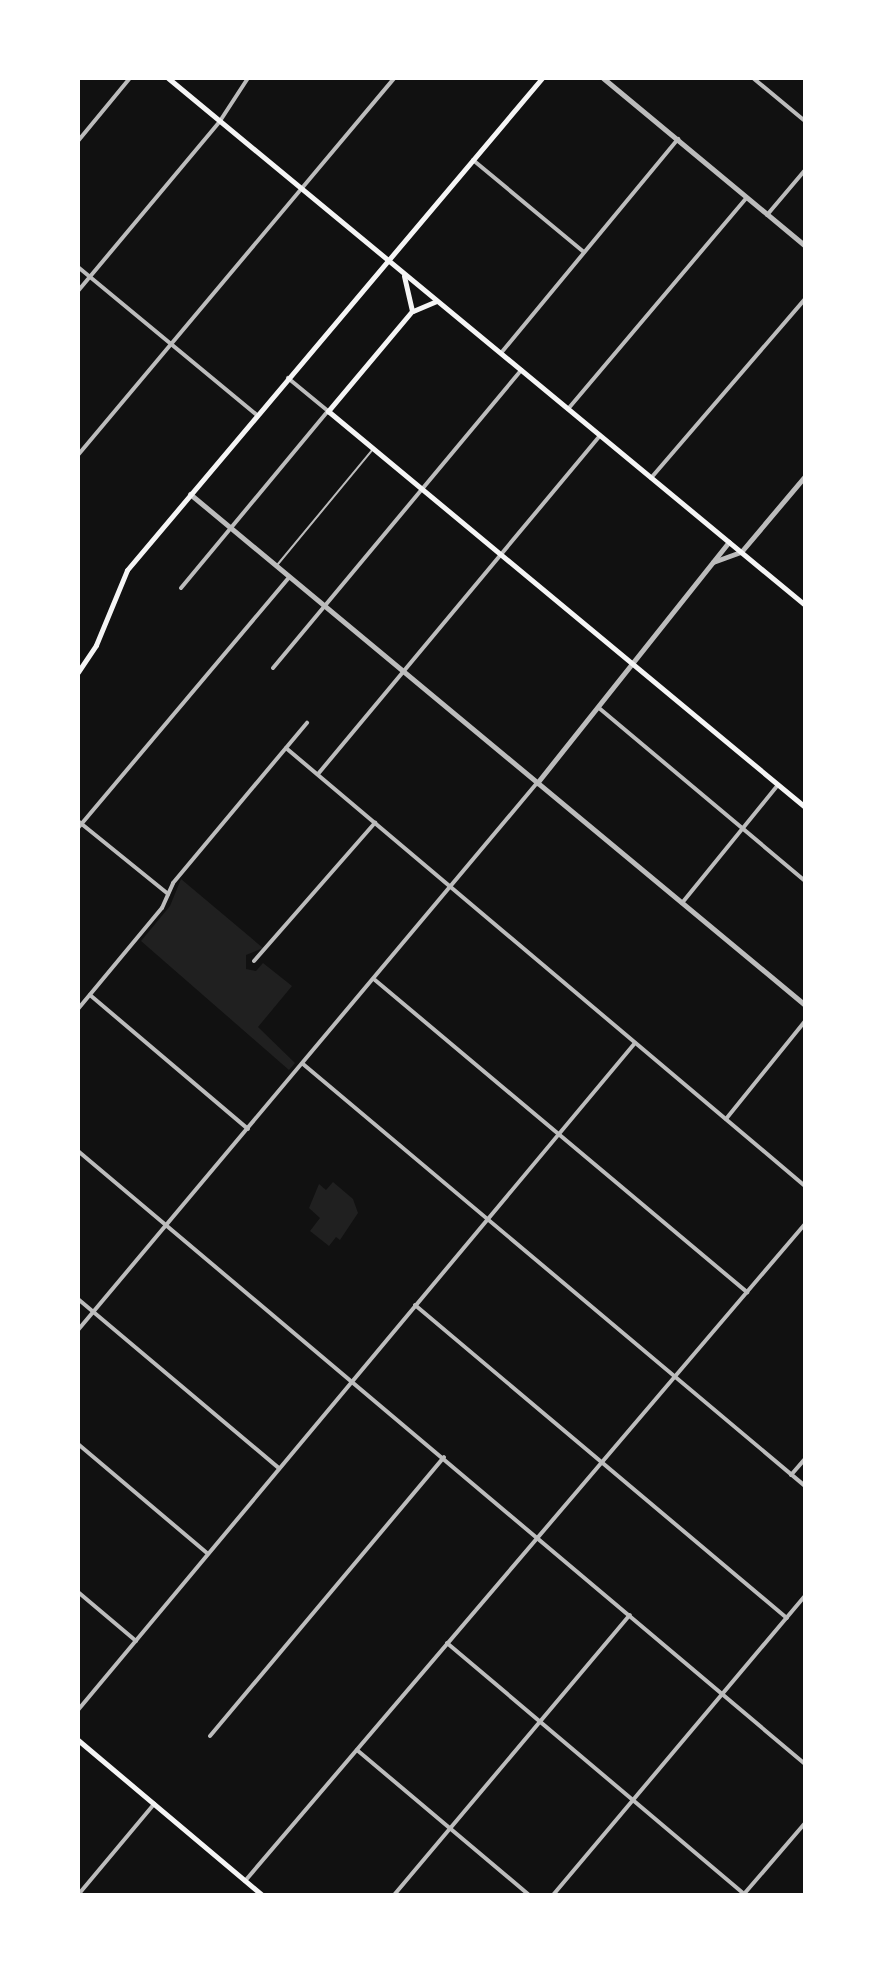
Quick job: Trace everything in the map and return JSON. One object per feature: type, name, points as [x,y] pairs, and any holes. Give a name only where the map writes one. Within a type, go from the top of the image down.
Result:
[{"type":"main road","points":[[168,78],[805,605]]},
{"type":"main road","points":[[78,672],[96,645],[122,578],[539,79]]},
{"type":"main road","points":[[404,275],[412,311]]},
{"type":"main road","points":[[437,302],[412,311],[328,411],[805,807]]},
{"type":"main road","points":[[78,1740],[262,1895]]},
{"type":"street","points":[[78,141],[130,78]]},
{"type":"street","points":[[78,291],[220,121],[248,78]]},
{"type":"street","points":[[78,455],[394,78]]},
{"type":"street","points":[[603,78],[805,246]]},
{"type":"street","points":[[753,78],[805,121]]},
{"type":"street","points":[[501,353],[678,139]]},
{"type":"street","points":[[473,160],[584,252]]},
{"type":"street","points":[[767,215],[805,170]]},
{"type":"street","points":[[568,409],[747,197]]},
{"type":"street","points":[[78,267],[257,415]]},
{"type":"street","points":[[651,478],[805,299]]},
{"type":"street","points":[[273,668],[521,370]]},
{"type":"street","points":[[181,588],[328,411],[288,378]]},
{"type":"street","points":[[318,774],[600,436]]},
{"type":"street","points":[[712,562],[741,552],[805,476]]},
{"type":"street","points":[[190,494],[805,1005]]},
{"type":"street","points":[[78,1330],[452,887],[599,708],[631,663],[729,542]]},
{"type":"street","points":[[168,894],[79,824],[289,577]]},
{"type":"street","points":[[599,708],[805,881]]},
{"type":"street","points":[[78,1009],[162,908],[168,894],[307,723]]},
{"type":"street","points":[[286,748],[805,1186]]},
{"type":"street","points":[[682,903],[778,785]]},
{"type":"street","points":[[254,961],[375,823]]},
{"type":"street","points":[[375,979],[747,1292]]},
{"type":"street","points":[[90,995],[248,1129]]},
{"type":"street","points":[[725,1119],[805,1021]]},
{"type":"street","points":[[78,1710],[635,1043]]},
{"type":"street","points":[[303,1064],[805,1486]]},
{"type":"street","points":[[78,1151],[805,1764]]},
{"type":"street","points":[[245,1881],[805,1224]]},
{"type":"street","points":[[78,1299],[279,1468]]},
{"type":"street","points":[[415,1305],[787,1618]]},
{"type":"street","points":[[78,1444],[208,1554]]},
{"type":"street","points":[[210,1736],[444,1457]]},
{"type":"street","points":[[791,1475],[805,1459]]},
{"type":"street","points":[[78,1592],[136,1641]]},
{"type":"street","points":[[553,1895],[805,1596]]},
{"type":"street","points":[[394,1895],[630,1615]]},
{"type":"street","points":[[447,1643],[744,1895],[805,1823]]},
{"type":"street","points":[[357,1750],[529,1895]]},
{"type":"street","points":[[78,1895],[154,1804]]},
{"type":"lane","points":[[276,566],[374,449]]},
{"type":"shaded area","points":[[181,879],[263,948],[246,955],[246,969],[256,971],[263,963],[292,986],[258,1027],[295,1063],[289,1070],[141,941],[170,906]]},
{"type":"shaded area","points":[[333,1182],[353,1199],[358,1213],[340,1240],[336,1237],[329,1246],[310,1231],[320,1218],[309,1208],[319,1184],[326,1190]]}]
